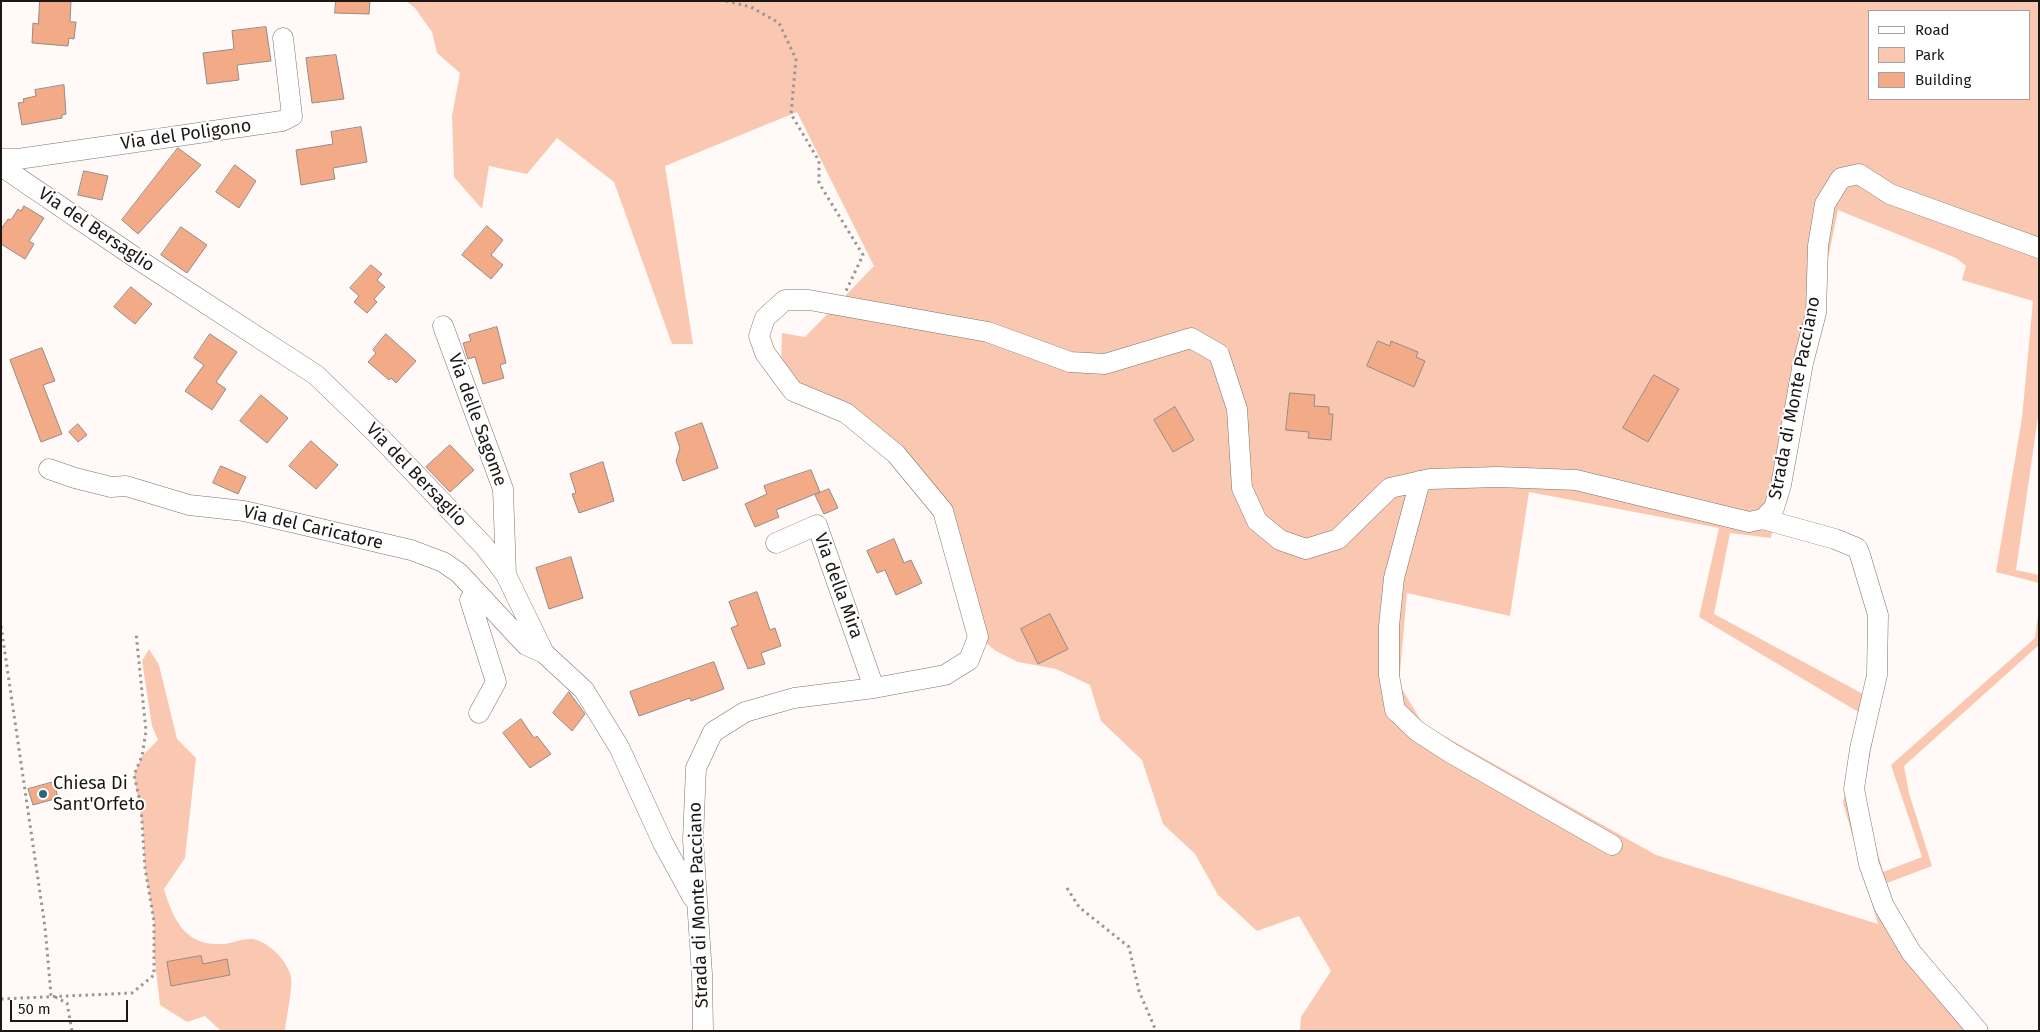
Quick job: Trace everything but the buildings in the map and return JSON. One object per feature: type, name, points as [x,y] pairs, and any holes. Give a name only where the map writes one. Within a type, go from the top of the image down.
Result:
[{"type":"street","name":"Via del Poligono","points":[[1,159],[18,159],[282,120],[292,116],[283,38]]},
{"type":"street","name":"Via del Bersaglio","points":[[1,166],[136,258],[316,376],[378,435],[477,539],[506,575],[544,654],[584,690],[619,747],[663,843],[696,905]]},
{"type":"street","name":"Strada di Monte Pacciano","points":[[703,1031],[702,974],[693,840],[696,768],[713,732],[745,712],[794,698],[874,688],[945,675],[969,660],[978,637],[943,511],[896,454],[846,413],[793,390],[765,353],[759,336],[764,318],[785,300],[809,300],[988,332],[1070,362],[1105,364],[1190,338],[1219,354],[1237,409],[1242,488],[1257,521],[1280,540],[1306,549],[1338,539],[1390,488],[1430,479],[1498,477],[1576,480],[1749,522],[1764,519],[1774,508],[1781,485],[1803,363],[1816,314],[1818,246],[1825,204],[1841,178],[1859,174],[1890,194],[2039,248]]},
{"type":"street","name":"Via delle Sagome","points":[[443,326],[503,489],[506,575]]},
{"type":"street","name":"Via del Caricatore","points":[[48,469],[111,487],[126,486],[189,505],[244,511],[411,550],[443,562],[458,573],[526,645],[544,654]]},
{"type":"street","points":[[1420,481],[1394,578],[1391,607],[1389,675],[1395,710],[1416,731],[1451,753],[1612,845]]},
{"type":"street","points":[[1764,519],[1835,539],[1856,548],[1860,555],[1878,615],[1876,675],[1860,749],[1854,789],[1869,864],[1884,906],[1911,952],[1978,1031]]},
{"type":"street","name":"Via della Mira","points":[[776,543],[817,525],[874,688]]},
{"type":"street","points":[[475,591],[470,600],[496,682],[479,713]]},
{"type":"path","points":[[726,1],[751,7],[779,23],[796,60],[792,114],[819,161],[819,183],[863,255],[839,305]]},
{"type":"path","points":[[1,626],[44,918],[51,995]]},
{"type":"path","points":[[1,999],[51,995],[132,993],[154,975],[154,921],[145,868],[141,806],[134,775],[142,756],[146,731],[136,633]]},
{"type":"path","points":[[1067,888],[1079,907],[1129,947],[1139,991],[1156,1031]]},
{"type":"path","points":[[51,995],[67,1003],[72,1031]]},
{"type":"green space","points":[[406,1],[2039,1],[2039,410],[2016,570],[2039,575],[2039,583],[1996,572],[2022,418],[2033,301],[1962,280],[1966,266],[1956,258],[1838,210],[1771,538],[1730,533],[1714,614],[1880,703],[1862,796],[1883,872],[1922,857],[1891,765],[2035,638],[2039,607],[2039,645],[1904,766],[1909,793],[1932,866],[1887,883],[1892,905],[1912,944],[1941,981],[1987,1031],[1300,1031],[1301,1017],[1331,971],[1299,916],[1257,931],[1218,895],[1195,854],[1163,824],[1142,760],[1101,721],[1090,685],[1056,669],[1018,662],[996,651],[978,637],[943,511],[896,454],[793,391],[781,363],[782,333],[805,337],[874,266],[797,112],[665,166],[693,344],[672,344],[614,182],[557,138],[527,174],[489,166],[482,209],[454,177],[452,116],[460,73],[437,53],[432,32],[415,8]],"holes":[[[1529,492],[1719,528],[1699,617],[1860,713],[1843,803],[1878,924],[1656,855],[1423,724],[1399,684],[1407,593],[1510,616]]]},
{"type":"green space","points":[[149,649],[159,665],[177,739],[196,758],[185,858],[164,889],[176,920],[182,928],[198,940],[221,944],[252,939],[271,948],[282,958],[291,977],[285,1031],[221,1031],[205,1016],[187,1022],[160,1005],[154,953],[154,921],[145,868],[143,828],[134,775],[142,756],[158,740],[152,726],[142,661]]},
{"type":"place","name":"Chiesa Di Sant'Orfeto","points":[[43,794]]}]
